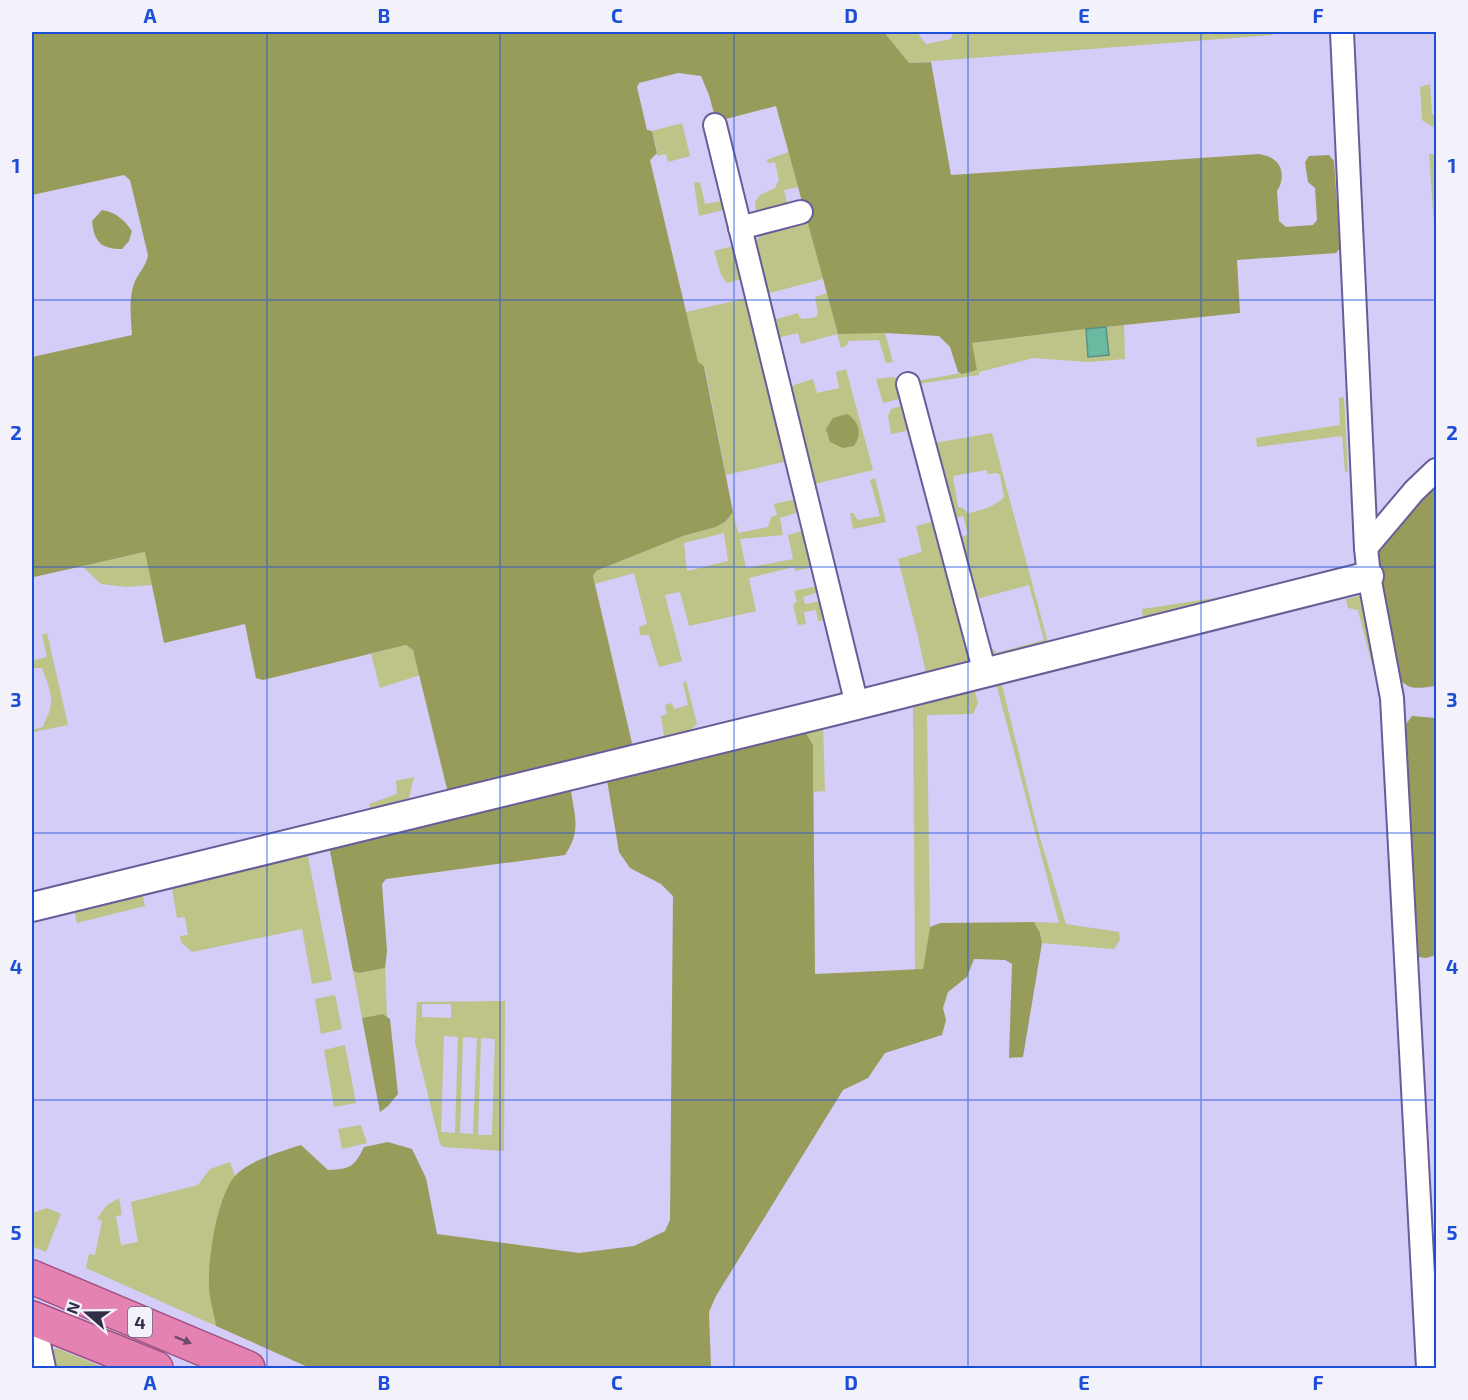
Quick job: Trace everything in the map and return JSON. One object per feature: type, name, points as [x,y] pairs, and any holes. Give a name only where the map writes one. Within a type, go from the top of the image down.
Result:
[{"type":"highway","name":"4","points":[[32,1277],[248,1368]]},
{"type":"highway","name":"4","points":[[36,1321],[156,1368]]},
{"type":"street","points":[[1342,32],[1367,562],[1392,698],[1428,1368]]},
{"type":"street","points":[[715,125],[857,705]]},
{"type":"street","points":[[740,228],[801,212]]},
{"type":"street","points":[[908,384],[985,673]]},
{"type":"street","points":[[32,907],[985,673],[1367,562],[1414,491],[1437,470]]},
{"type":"street","points":[[36,1321],[44,1368]]},
{"type":"shaded area","points":[[32,32],[884,32],[909,63],[931,62],[951,175],[1259,154],[1272,158],[1281,170],[1282,178],[1277,191],[1279,221],[1286,227],[1313,225],[1317,220],[1315,188],[1308,182],[1305,162],[1309,156],[1329,155],[1334,161],[1340,248],[1336,253],[1237,260],[1240,313],[972,343],[977,370],[962,374],[958,372],[950,347],[939,336],[885,333],[838,334],[776,106],[722,120],[715,117],[701,76],[678,73],[639,83],[637,87],[647,130],[652,131],[657,153],[650,160],[698,362],[704,366],[733,512],[725,522],[716,527],[683,536],[596,571],[593,576],[632,743],[629,748],[448,793],[413,650],[406,645],[263,680],[256,678],[245,624],[164,643],[145,552],[34,577],[32,565],[32,357],[132,335],[131,294],[148,255],[130,180],[124,175],[32,195]]},
{"type":"shaded area","points":[[884,32],[917,32],[926,44],[951,39],[953,32],[1017,34],[1273,32],[1273,35],[909,63]]},
{"type":"shaded area","points":[[1430,84],[1432,114],[1436,117],[1436,129],[1422,120],[1420,87]]},
{"type":"shaded area","points":[[682,123],[690,156],[668,162],[666,154],[657,156],[652,131]]},
{"type":"shaded area","points":[[789,152],[798,187],[784,190],[787,203],[756,211],[755,202],[760,195],[775,188],[779,180],[775,162],[769,163],[766,160]]},
{"type":"shaded area","points":[[1429,154],[1436,154],[1436,255]]},
{"type":"shaded area","points":[[700,182],[705,204],[721,201],[723,210],[699,216],[694,183]]},
{"type":"shaded area","points":[[102,210],[119,217],[132,231],[129,241],[122,249],[104,246],[97,239],[92,221]]},
{"type":"shaded area","points":[[808,221],[823,279],[766,294],[754,245],[761,234]]},
{"type":"shaded area","points":[[733,246],[742,279],[727,283],[721,275],[714,251]]},
{"type":"shaded area","points":[[827,293],[838,333],[885,333],[893,362],[886,363],[879,340],[849,341],[841,348],[837,334],[801,344],[798,333],[777,338],[773,320],[798,313],[800,318],[804,319],[816,317],[818,313],[815,297]]},
{"type":"shaded area","points":[[747,298],[788,461],[726,475],[705,367],[698,363],[686,312]]},
{"type":"shaded area","points":[[1124,325],[1125,359],[1089,362],[1033,358],[979,372],[979,375],[918,384],[917,381],[977,370],[971,343],[1086,329],[1088,357],[1109,355],[1106,327]]},
{"type":"shaded area","points":[[1106,327],[1109,355],[1088,357],[1086,329]]},
{"type":"shaded area","points":[[846,369],[873,470],[814,484],[788,387],[813,379],[817,393],[839,388],[836,372]]},
{"type":"shaded area","points":[[897,378],[903,398],[883,403],[876,379]]},
{"type":"shaded area","points":[[1344,397],[1348,472],[1345,472],[1342,436],[1257,447],[1256,438],[1340,425],[1339,398]]},
{"type":"shaded area","points":[[905,405],[911,430],[891,434],[888,416],[891,409]]},
{"type":"shaded area","points":[[847,414],[857,424],[859,433],[854,446],[843,448],[830,442],[826,429],[833,418]]},
{"type":"shaded area","points":[[992,433],[1048,643],[994,656],[989,650],[993,649],[996,653],[1044,640],[1029,585],[976,599],[959,537],[968,535],[963,516],[954,518],[934,443]],"holes":[[[986,470],[988,474],[1000,475],[1004,497],[992,505],[973,512],[968,513],[958,507],[953,476]]]},
{"type":"shaded area","points":[[1436,477],[1436,686],[1413,688],[1404,684],[1396,674],[1376,578],[1377,545]]},
{"type":"shaded area","points":[[875,478],[886,522],[853,529],[850,513],[853,513],[858,520],[880,516],[870,480]]},
{"type":"shaded area","points":[[796,499],[799,512],[780,518],[783,535],[740,539],[746,568],[793,559],[788,535],[805,530],[814,567],[795,571],[794,567],[749,578],[756,611],[689,626],[680,592],[665,595],[682,661],[659,667],[649,635],[640,635],[639,627],[647,624],[634,573],[595,584],[593,576],[596,571],[683,536],[716,527],[725,522],[733,512],[738,533],[768,527],[771,517],[777,515],[774,504]],"holes":[[[724,533],[728,561],[687,571],[684,543]]]},
{"type":"shaded area","points":[[935,521],[971,653],[966,663],[926,673],[898,559],[922,552],[916,526]]},
{"type":"shaded area","points":[[146,552],[152,585],[127,587],[101,584],[82,566]]},
{"type":"shaded area","points":[[818,586],[819,592],[803,597],[805,604],[821,601],[824,620],[818,621],[816,610],[804,612],[806,624],[798,625],[793,605],[797,601],[794,591]]},
{"type":"shaded area","points":[[1234,595],[1234,598],[1143,619],[1142,609]]},
{"type":"shaded area","points":[[1359,596],[1365,599],[1380,664],[1372,665],[1358,610],[1348,608],[1346,599]]},
{"type":"shaded area","points":[[47,633],[68,725],[33,732],[34,742],[32,742],[32,730],[43,727],[51,703],[42,668],[32,668],[32,661],[47,657],[42,635]]},
{"type":"shaded area","points":[[406,645],[413,650],[420,675],[380,688],[371,654]]},
{"type":"shaded area","points":[[686,681],[697,724],[691,730],[664,736],[661,716],[667,714],[665,705],[672,703],[674,709],[688,705],[683,683]]},
{"type":"shaded area","points":[[1001,681],[1038,831],[1066,924],[1119,932],[1120,940],[1114,949],[1042,943],[1034,922],[1059,923],[996,683]]},
{"type":"shaded area","points":[[974,688],[978,703],[973,714],[927,715],[930,927],[923,969],[915,970],[913,704]]},
{"type":"shaded area","points":[[1412,716],[1436,718],[1436,955],[1426,958],[1418,957],[1403,728]]},
{"type":"shaded area","points":[[823,723],[825,791],[814,792],[813,745],[803,728]]},
{"type":"shaded area","points":[[803,728],[813,745],[815,974],[923,969],[930,927],[940,923],[1034,922],[1042,943],[1023,1057],[1009,1058],[1012,964],[1005,960],[974,959],[967,977],[948,992],[943,1008],[946,1020],[942,1035],[885,1053],[868,1078],[843,1090],[716,1296],[709,1312],[711,1368],[310,1368],[216,1326],[209,1290],[210,1259],[218,1213],[228,1187],[234,1177],[247,1166],[265,1157],[301,1145],[328,1170],[351,1166],[364,1147],[388,1142],[412,1149],[426,1178],[437,1234],[579,1253],[634,1246],[665,1231],[670,1220],[673,896],[661,884],[630,868],[619,852],[607,780]]},
{"type":"shaded area","points":[[414,777],[409,798],[371,809],[369,804],[397,794],[396,781]]},
{"type":"shaded area","points":[[563,785],[571,791],[576,824],[573,839],[565,855],[386,879],[382,884],[387,951],[385,968],[359,973],[353,971],[330,851],[337,840]]},
{"type":"shaded area","points":[[307,851],[332,980],[312,984],[302,929],[192,952],[181,942],[180,936],[188,935],[185,917],[177,918],[171,883]]},
{"type":"shaded area","points":[[142,891],[145,906],[77,923],[74,910]]},
{"type":"shaded area","points":[[385,968],[387,1017],[383,1014],[362,1018],[353,971],[359,973]]},
{"type":"shaded area","points":[[335,995],[342,1029],[321,1034],[315,999]]},
{"type":"shaded area","points":[[505,1001],[504,1151],[443,1147],[440,1144],[415,1042],[417,1002]],"holes":[[[422,1004],[451,1004],[451,1018],[422,1017]],[[444,1036],[458,1037],[455,1133],[441,1132]],[[463,1037],[477,1038],[473,1134],[460,1133]],[[481,1038],[495,1039],[492,1135],[478,1135]]]},
{"type":"shaded area","points":[[383,1014],[390,1019],[398,1094],[380,1112],[362,1018]]},
{"type":"shaded area","points":[[345,1045],[356,1103],[334,1107],[324,1050]]},
{"type":"shaded area","points":[[361,1125],[367,1143],[342,1149],[338,1129]]},
{"type":"shaded area","points":[[230,1162],[235,1176],[222,1202],[209,1286],[216,1326],[86,1268],[89,1254],[95,1255],[102,1221],[97,1219],[106,1206],[119,1198],[122,1215],[116,1216],[121,1245],[138,1242],[131,1202],[198,1185],[210,1169]]},
{"type":"shaded area","points":[[47,1208],[61,1214],[46,1252],[32,1246],[32,1213]]},
{"type":"shaded area","points":[[56,1348],[105,1368],[52,1368],[50,1354]]}]
